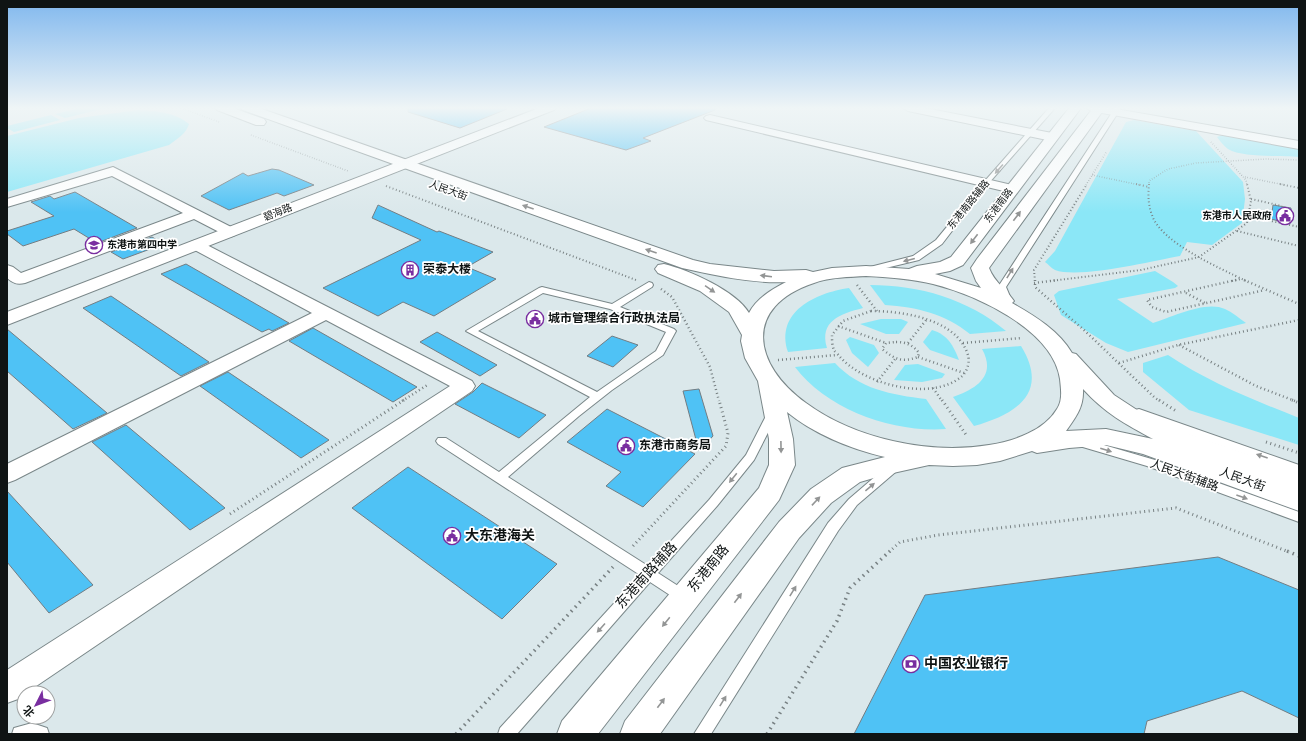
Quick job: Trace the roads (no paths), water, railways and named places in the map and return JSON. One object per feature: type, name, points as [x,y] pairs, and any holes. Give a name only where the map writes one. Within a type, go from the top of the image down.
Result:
[{"type":"main road","name":"人民大街","points":[[315,143],[390,170],[681,268]]},
{"type":"main road","name":"人民大街","points":[[345,143],[681,268]]},
{"type":"main road","name":"碧海路","points":[[7,319],[460,143]]},
{"type":"main road","name":"东港南路","points":[[904,273],[944,267],[957,261],[1048,143]]},
{"type":"main road","name":"东港南路","points":[[1011,308],[985,281],[980,268],[1071,143]]},
{"type":"main road","points":[[681,268],[710,269],[774,277],[833,273],[861,277],[904,273],[940,280],[976,291],[1011,308],[1038,328],[1106,400],[1132,418],[1166,435],[1299,482]]},
{"type":"main road","points":[[681,268],[737,310],[751,333],[754,357],[773,384],[796,408],[838,432],[886,448],[936,457]]},
{"type":"main road","points":[[751,333],[759,312],[776,294],[800,282],[833,273]]},
{"type":"main road","points":[[638,734],[789,530],[821,496],[851,475],[899,463],[936,457],[984,456],[1026,446],[1057,427],[1072,404],[1073,378],[1061,352]]},
{"type":"main road","name":"东港南路","points":[[575,734],[770,493],[782,465],[781,439],[773,384]]},
{"type":"main road","name":"人民大街","points":[[1026,446],[1069,439],[1106,437],[1148,446],[1299,501]]},
{"type":"street","points":[[814,143],[1012,189]]},
{"type":"street","points":[[1286,143],[1299,145]]},
{"type":"street","points":[[7,203],[113,171],[230,232]]},
{"type":"street","points":[[11,277],[195,214]]},
{"type":"street","points":[[7,688],[465,386],[196,245]]},
{"type":"street","points":[[7,474],[326,313]]},
{"type":"lane","name":"东港南路辅路","points":[[861,277],[916,258],[940,242],[986,183],[1022,143]]},
{"type":"lane","points":[[1011,308],[1002,287],[1096,143]]},
{"type":"lane","points":[[613,307],[649,285]]},
{"type":"lane","points":[[500,478],[575,413],[597,396],[660,353],[671,331],[613,307],[542,290],[471,330],[597,396]]},
{"type":"lane","name":"东港南路辅路","points":[[506,734],[713,503],[750,457],[773,384]]},
{"type":"lane","points":[[1106,400],[1299,469]]},
{"type":"lane","name":"人民大街辅路","points":[[1069,439],[1151,464],[1299,517]]},
{"type":"lane","points":[[442,441],[685,598]]},
{"type":"lane","points":[[702,734],[833,528],[853,502],[899,463]]},
{"type":"lane","points":[[20,734],[32,731],[41,734]]},
{"type":"place","name":"东港市人民政府","points":[[1285,216]]},
{"type":"place","name":"东港市第四中学","points":[[94,245]]},
{"type":"place","name":"荣泰大楼","points":[[410,270]]},
{"type":"place","name":"城市管理综合行政执法局","points":[[535,319]]},
{"type":"place","name":"东港市商务局","points":[[626,446]]},
{"type":"place","name":"大东港海关","points":[[452,536]]},
{"type":"place","name":"中国农业银行","points":[[911,664]]}]
